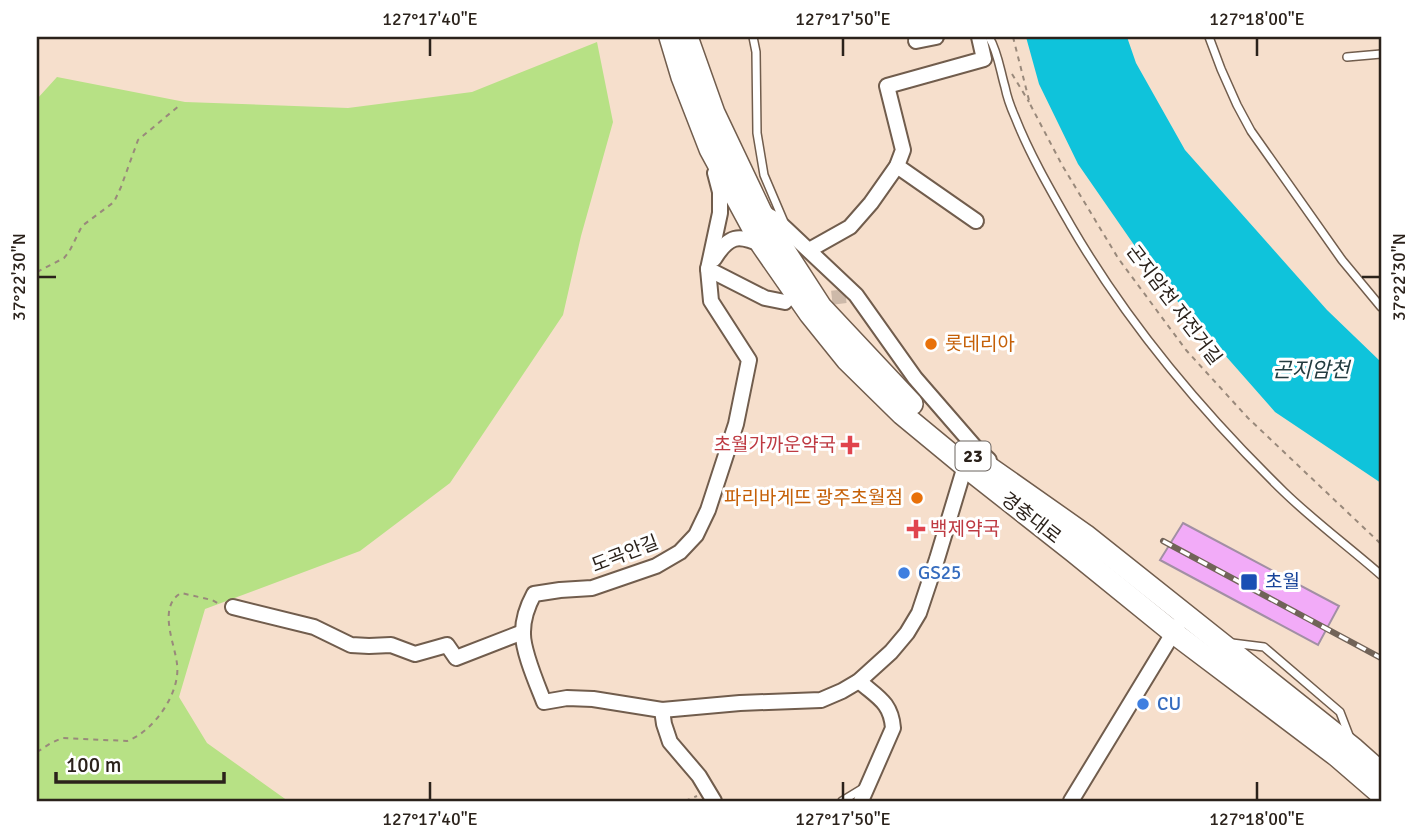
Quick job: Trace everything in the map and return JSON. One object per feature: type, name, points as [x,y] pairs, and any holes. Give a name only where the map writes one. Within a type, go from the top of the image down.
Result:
[{"type":"main road","name":"경충대로","points":[[670,37],[682,77],[710,149],[762,245],[847,360],[902,414],[965,466],[1112,583],[1179,624],[1381,794]]},
{"type":"main road","name":"경충대로","points":[[687,37],[714,113],[761,212],[821,307],[856,345],[911,403],[968,453],[1085,535],[1160,596],[1179,624],[1219,641],[1381,773]]},
{"type":"main road","points":[[1112,583],[1129,584],[1152,599],[1160,596]]},
{"type":"street","points":[[916,41],[936,37]]},
{"type":"street","points":[[809,250],[850,227],[897,166],[903,150],[887,86],[984,60],[979,37]]},
{"type":"street","name":"도곡안길","points":[[662,710],[580,698],[544,702],[527,655],[523,632],[528,607],[534,594],[592,588],[656,566],[680,552],[696,536],[708,510],[736,424],[749,360],[711,301],[708,270],[720,213],[720,192],[710,149]]},
{"type":"street","points":[[897,166],[975,221]]},
{"type":"street","points":[[761,212],[775,219],[856,295],[915,378],[974,446],[1015,485]]},
{"type":"street","points":[[762,245],[746,238],[732,239],[721,247],[708,270],[765,298],[785,302]]},
{"type":"street","points":[[714,801],[699,776],[670,742],[662,710],[821,700],[859,681],[891,652],[919,613],[965,466]]},
{"type":"street","points":[[233,607],[314,627],[351,645],[391,645],[415,654],[447,645],[456,658],[523,632]]},
{"type":"street","points":[[1071,801],[1179,624]]},
{"type":"street","points":[[859,681],[887,706],[893,728],[861,801]]},
{"type":"lane","points":[[753,37],[756,52],[757,134],[764,175],[787,230]]},
{"type":"lane","points":[[989,37],[995,46],[1005,90],[1032,155],[1072,228],[1111,290],[1186,388],[1232,439],[1286,494],[1381,575]]},
{"type":"lane","points":[[1209,37],[1237,105],[1251,131],[1342,260],[1381,307]]},
{"type":"lane","points":[[1347,57],[1381,54]]},
{"type":"lane","points":[[842,801],[866,786]]},
{"type":"path","name":"곤지암천 자전거길","points":[[1013,37],[1030,104],[1062,165],[1118,258],[1186,350],[1239,408],[1381,544]]},
{"type":"path","points":[[37,272],[64,258],[82,226],[114,202],[138,140],[180,105]]},
{"type":"path","points":[[37,752],[62,738],[120,742],[139,735],[159,718],[176,681],[177,663],[169,623],[176,596],[181,593],[233,607]]},
{"type":"green space","points":[[597,42],[613,122],[581,236],[563,315],[450,483],[360,551],[205,609],[179,697],[207,743],[288,801],[37,801],[37,99],[57,77],[185,102],[348,108],[472,92]]},
{"type":"water","name":"곤지암천","points":[[1026,37],[1127,37],[1136,63],[1185,150],[1327,310],[1381,362],[1381,483],[1275,412],[1157,278],[1078,164],[1039,84]]},
{"type":"building","points":[[1183,523],[1339,606],[1318,645],[1160,560]]},
{"type":"tunnel","points":[[811,300],[856,295]]},
{"type":"railway","points":[[1163,541],[1381,658]]},
{"type":"place","name":"롯데리아","points":[[931,344]]},
{"type":"place","name":"초월가까운약국","points":[[850,445]]},
{"type":"place","name":"파리바게뜨 광주초월점","points":[[917,498]]},
{"type":"place","name":"백제약국","points":[[916,529]]},
{"type":"place","name":"GS25","points":[[904,573]]},
{"type":"place","name":"초월","points":[[1249,582]]},
{"type":"place","name":"CU","points":[[1143,704]]}]
